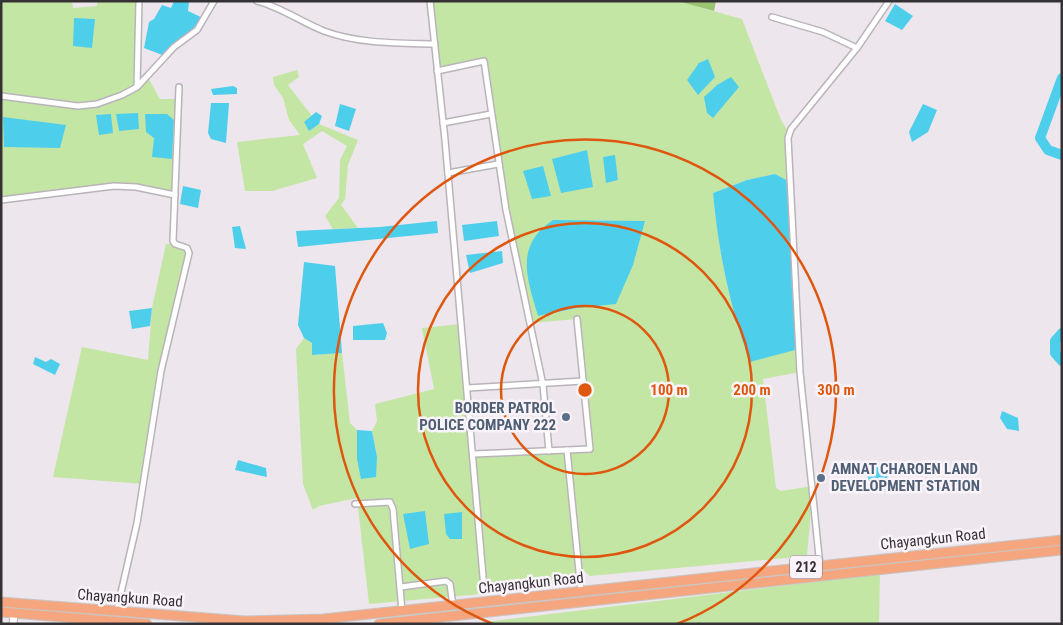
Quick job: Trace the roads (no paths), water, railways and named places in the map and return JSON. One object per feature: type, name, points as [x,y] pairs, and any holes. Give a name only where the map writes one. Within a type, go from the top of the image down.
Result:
[{"type":"highway","name":"Chayangkun Road","points":[[1,602],[246,621],[284,622],[453,606],[1062,540]]},
{"type":"highway","name":"Chayangkun Road","points":[[379,624],[1062,550]]},
{"type":"highway","points":[[550,595],[552,605]]},
{"type":"highway","name":"Chayangkun Road","points":[[1,612],[90,621],[147,624]]},
{"type":"street","points":[[136,87],[139,1]]},
{"type":"street","points":[[1,96],[88,105],[109,101],[136,87],[170,51],[197,30],[214,1]]},
{"type":"street","points":[[257,1],[273,6],[326,31],[348,37],[380,42],[434,44]]},
{"type":"street","points":[[430,1],[448,173],[484,588]]},
{"type":"street","points":[[820,566],[800,372],[788,138],[791,129],[857,48],[889,1]]},
{"type":"street","points":[[772,17],[823,32],[857,48]]},
{"type":"street","points":[[437,71],[484,62],[498,164],[519,280],[531,323],[543,385],[549,451]]},
{"type":"street","points":[[117,610],[137,523],[161,371],[189,253],[187,248],[175,244],[173,241],[179,87]]},
{"type":"street","points":[[443,123],[491,114]]},
{"type":"street","points":[[448,173],[498,164]]},
{"type":"street","points":[[1,200],[114,186],[136,187],[175,195]]},
{"type":"street","points":[[473,454],[590,449],[577,319]]},
{"type":"street","points":[[467,388],[583,382]]},
{"type":"street","points":[[567,450],[581,592]]},
{"type":"street","points":[[354,504],[390,502],[393,509],[402,611]]},
{"type":"street","points":[[400,587],[446,581],[450,584],[453,606]]},
{"type":"street","points":[[13,624],[14,613]]},
{"type":"water","points":[[174,1],[189,2],[188,11],[205,19],[165,56],[144,48],[149,22],[154,19],[162,5],[171,8]]},
{"type":"water","points":[[895,4],[913,16],[902,30],[885,21]]},
{"type":"water","points":[[74,18],[95,19],[92,48],[73,46]]},
{"type":"water","points":[[708,59],[715,77],[698,95],[687,80],[699,63]]},
{"type":"water","points":[[731,77],[739,87],[713,118],[707,113],[704,97],[717,85]]},
{"type":"water","points":[[233,86],[237,88],[237,94],[213,95],[211,89]]},
{"type":"water","points":[[211,103],[229,103],[226,143],[211,139],[208,133]]},
{"type":"water","points":[[340,104],[356,109],[349,131],[335,126]]},
{"type":"water","points":[[923,104],[937,110],[928,132],[912,142],[909,132]]},
{"type":"water","points":[[316,112],[322,116],[319,124],[309,131],[304,122]]},
{"type":"water","points":[[138,113],[139,129],[119,131],[116,114]]},
{"type":"water","points":[[111,114],[113,133],[99,135],[96,115]]},
{"type":"water","points":[[145,114],[167,114],[174,120],[172,159],[152,157],[154,138],[146,132]]},
{"type":"water","points":[[3,117],[66,125],[60,148],[4,147]]},
{"type":"water","points":[[587,150],[593,187],[561,193],[552,159]]},
{"type":"water","points":[[615,155],[618,180],[606,183],[603,157]]},
{"type":"water","points":[[543,166],[551,196],[532,199],[523,171]]},
{"type":"water","points":[[775,174],[790,182],[799,349],[750,362],[736,321],[726,279],[713,193],[747,180]]},
{"type":"water","points":[[183,186],[201,190],[198,208],[180,204]]},
{"type":"water","points":[[553,220],[645,221],[633,265],[616,304],[577,308],[538,316],[530,289],[527,264],[528,252],[541,230]]},
{"type":"water","points":[[437,221],[438,233],[298,247],[296,231],[380,227]]},
{"type":"water","points":[[497,221],[499,236],[464,241],[462,225]]},
{"type":"water","points":[[240,226],[246,249],[235,248],[232,227]]},
{"type":"water","points":[[502,251],[503,263],[470,273],[466,255]]},
{"type":"water","points":[[304,262],[335,266],[342,353],[312,355],[312,343],[304,338],[298,325]]},
{"type":"water","points":[[152,308],[150,326],[132,329],[129,311]]},
{"type":"water","points":[[383,323],[387,333],[385,340],[353,340],[353,326]]},
{"type":"water","points":[[35,357],[46,362],[51,359],[60,364],[55,375],[33,364]]},
{"type":"water","points":[[1002,411],[1018,418],[1019,431],[1007,429],[1000,418]]},
{"type":"water","points":[[357,430],[372,431],[377,457],[376,477],[361,479],[357,459]]},
{"type":"water","points":[[238,460],[266,468],[267,477],[235,470]]},
{"type":"water","points":[[884,463],[888,479],[885,490],[871,491],[865,464]]},
{"type":"water","points":[[425,511],[429,544],[410,549],[403,514]]},
{"type":"water","points":[[462,512],[462,539],[450,539],[446,534],[444,514]]},
{"type":"waterway","points":[[1062,78],[1040,138],[1048,150],[1062,155]]},
{"type":"waterway","points":[[1062,333],[1055,341],[1055,353],[1062,361]]},
{"type":"place","name":"BORDER PATROL POLICE COMPANY 222","points":[[566,417]]},
{"type":"place","name":"AMNAT CHAROEN LAND DEVELOPMENT STATION","points":[[821,478]]}]
